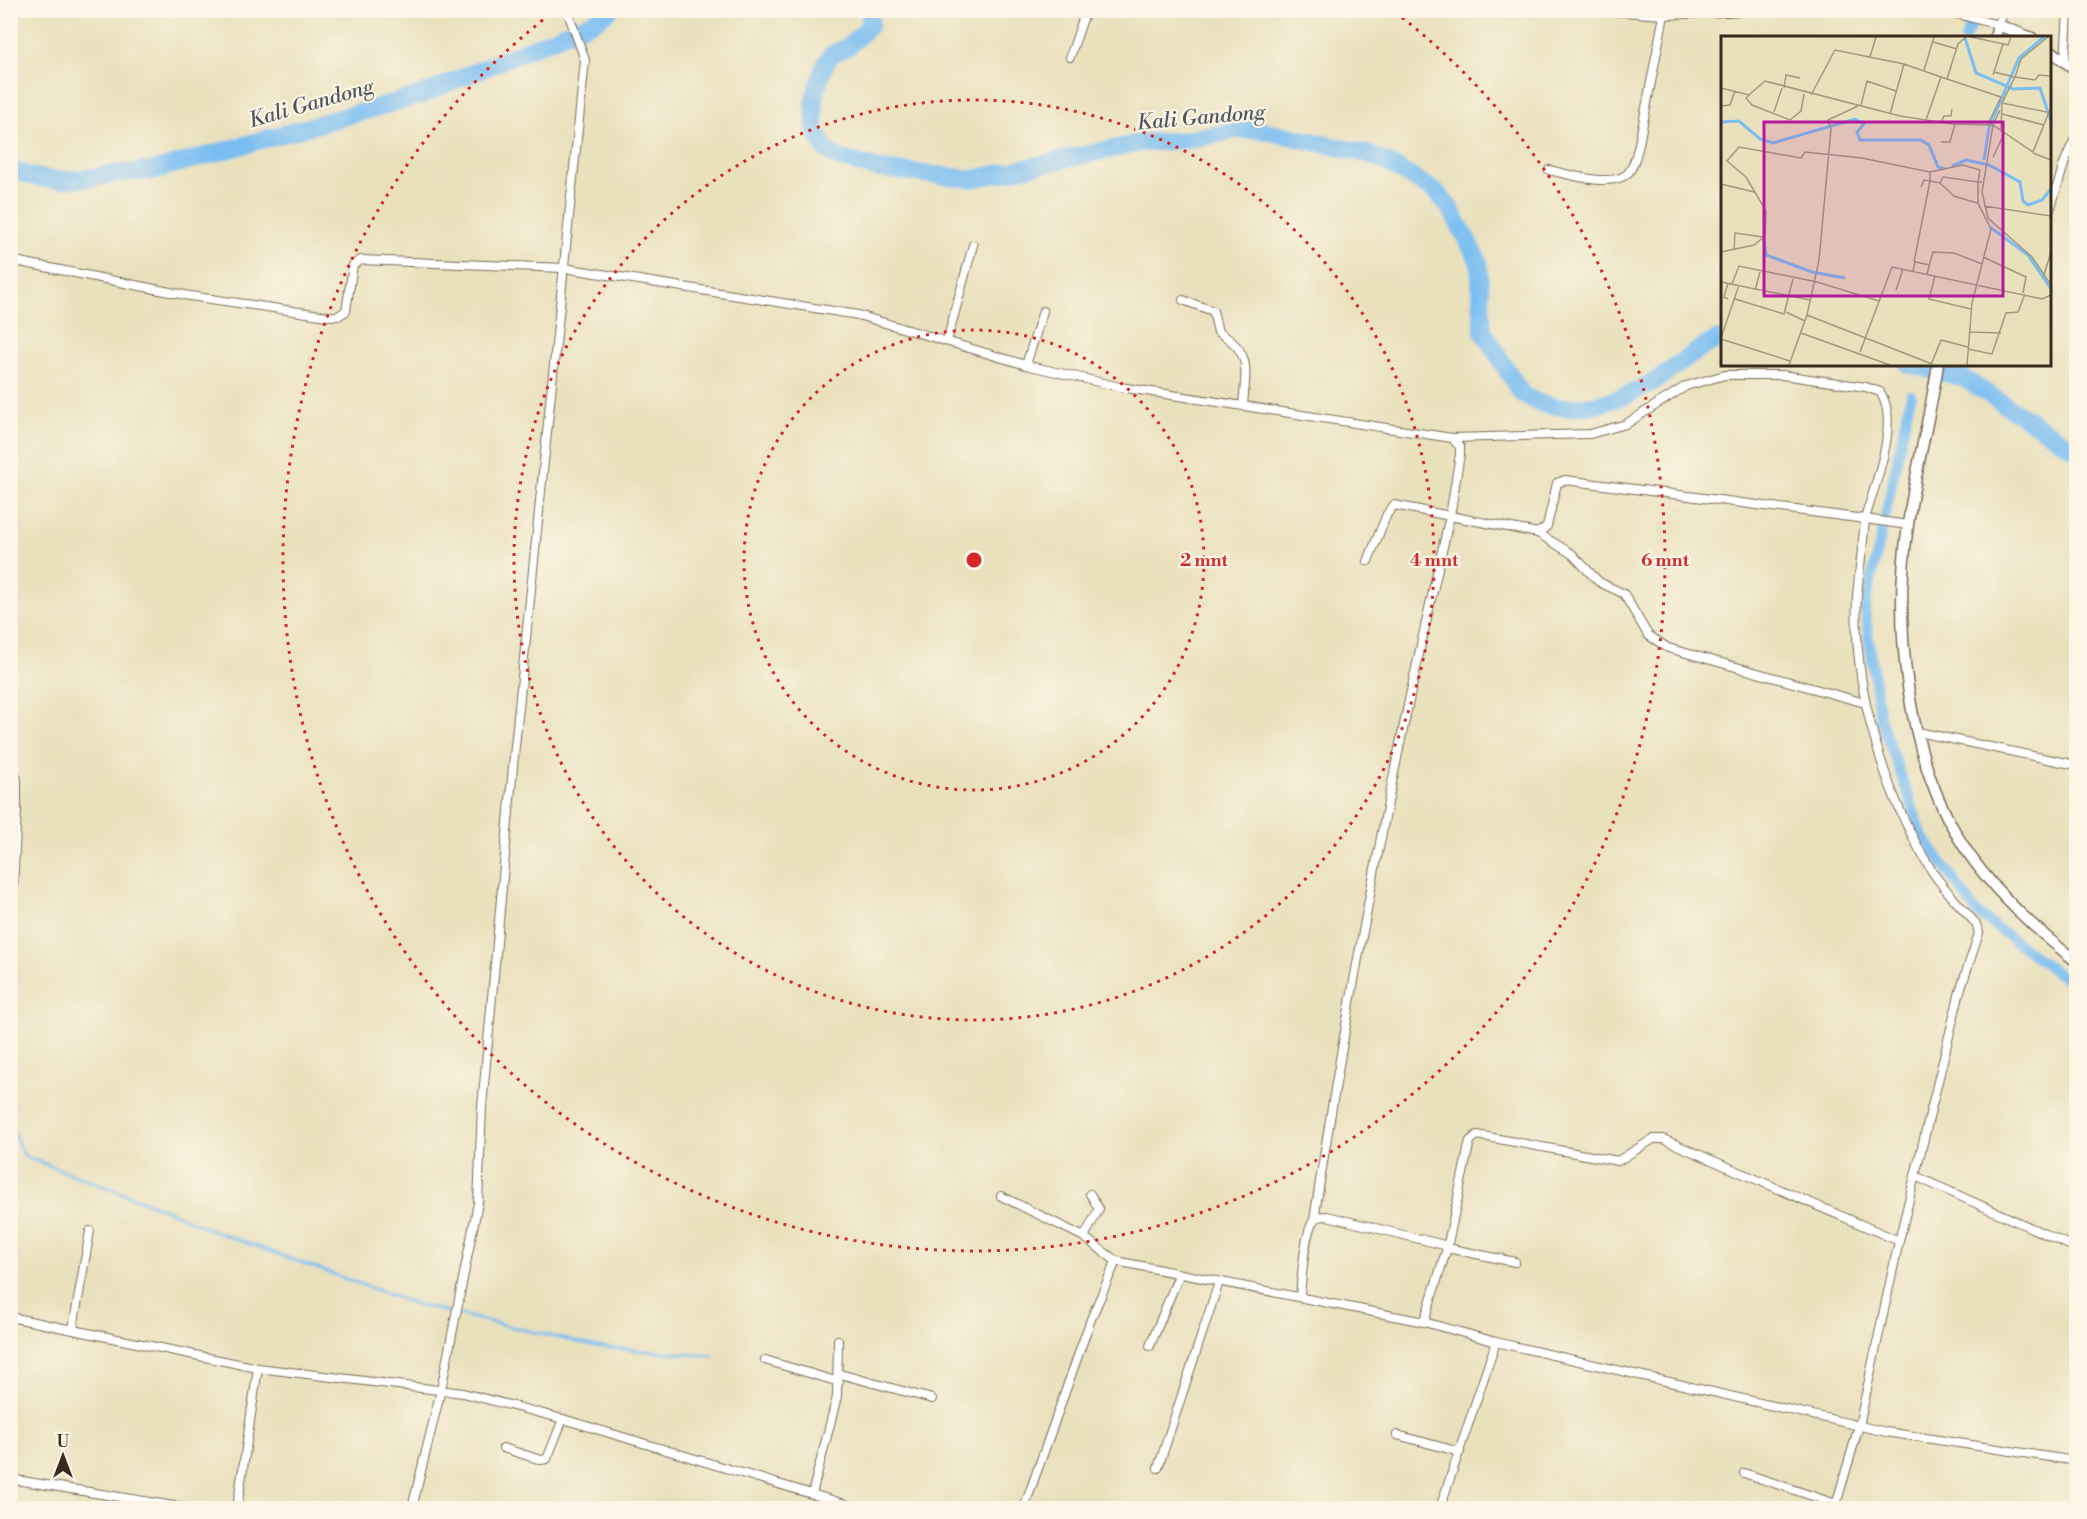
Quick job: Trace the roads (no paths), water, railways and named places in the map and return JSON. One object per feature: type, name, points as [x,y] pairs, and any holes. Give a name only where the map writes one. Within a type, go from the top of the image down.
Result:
[{"type":"street","points":[[412,1509],[441,1390],[478,1203],[482,1107],[514,756],[585,60],[567,10]]},
{"type":"street","points":[[1070,57],[1086,10]]},
{"type":"street","points":[[1597,10],[1664,15],[1767,10]]},
{"type":"street","points":[[1900,10],[1961,14],[1994,23],[2027,36]]},
{"type":"street","points":[[1995,36],[1994,23],[2005,10]]},
{"type":"street","points":[[2065,63],[2068,10]]},
{"type":"street","points":[[1549,170],[1592,180],[1609,180],[1627,174],[1633,166],[1664,15]]},
{"type":"street","points":[[2051,52],[2076,70]]},
{"type":"street","points":[[2051,204],[2076,136]]},
{"type":"street","points":[[947,341],[974,245]]},
{"type":"street","points":[[10,260],[190,296],[338,316],[348,307],[353,265],[361,260],[564,268],[858,315],[1026,365],[1120,387],[1452,438],[1590,434],[1626,424],[1686,386],[1725,375],[1782,375],[1866,387],[1880,393],[1889,415],[1884,448],[1865,519],[1857,598],[1858,651],[1865,703],[1900,812],[1933,873],[1978,929],[1960,992],[1899,1240],[1859,1426],[1835,1506],[1744,1473]]},
{"type":"street","points":[[1183,300],[1213,312],[1218,332],[1236,342],[1241,350],[1246,375],[1244,405]]},
{"type":"street","points":[[1026,365],[1043,310]]},
{"type":"street","points":[[1938,366],[1903,524],[1902,608],[1905,684],[1935,792],[1958,838],[2017,909],[2076,961]]},
{"type":"street","points":[[1300,1295],[1345,1024],[1423,633],[1450,516],[1460,454],[1460,447],[1452,438]]},
{"type":"street","points":[[1538,533],[1547,526],[1557,483],[1565,480],[1903,524]]},
{"type":"street","points":[[1368,561],[1387,514],[1394,505],[1538,533],[1572,555],[1599,582],[1624,594],[1648,634],[1662,645],[1865,703]]},
{"type":"street","points":[[1918,732],[2076,765]]},
{"type":"street","points":[[10,765],[17,779],[17,807],[10,951]]},
{"type":"street","points":[[1424,1322],[1447,1247],[1473,1136],[1483,1135],[1618,1161],[1653,1139],[1663,1139],[1899,1240]]},
{"type":"street","points":[[1915,1176],[2076,1248]]},
{"type":"street","points":[[1084,1237],[1099,1209],[1090,1194]]},
{"type":"street","points":[[1001,1196],[1084,1237],[1116,1261],[1179,1275],[1300,1295],[1424,1322],[1496,1342],[1859,1426],[2076,1461]]},
{"type":"street","points":[[1314,1220],[1327,1216],[1515,1262]]},
{"type":"street","points":[[72,1328],[90,1232]]},
{"type":"street","points":[[1024,1509],[1091,1319],[1116,1261]]},
{"type":"street","points":[[1150,1346],[1179,1275]]},
{"type":"street","points":[[1158,1468],[1219,1282]]},
{"type":"street","points":[[10,1317],[258,1368],[463,1393],[563,1419],[858,1509]]},
{"type":"street","points":[[812,1494],[837,1397],[838,1340]]},
{"type":"street","points":[[1440,1509],[1496,1342]]},
{"type":"street","points":[[765,1360],[932,1399]]},
{"type":"street","points":[[237,1509],[258,1368]]},
{"type":"street","points":[[502,1448],[536,1459],[547,1459],[563,1419]]},
{"type":"street","points":[[1397,1436],[1460,1452]]},
{"type":"street","points":[[10,1479],[186,1509]]},
{"type":"waterway","name":"Kali Gandong","points":[[10,168],[29,175],[64,180],[152,171],[421,95],[595,21],[610,10]]},
{"type":"waterway","name":"Kali Gandong","points":[[870,10],[870,25],[849,46],[831,55],[824,66],[814,99],[815,129],[825,149],[839,158],[879,169],[973,179],[1140,143],[1185,140],[1238,130],[1262,130],[1368,154],[1388,163],[1436,192],[1450,208],[1479,262],[1483,331],[1521,393],[1536,401],[1552,406],[1588,406],[1625,396],[1656,380],[1697,351],[1721,338]]},
{"type":"waterway","points":[[1966,36],[1978,10]]},
{"type":"waterway","name":"Kali Gandong","points":[[1916,366],[1963,378],[2076,450]]},
{"type":"waterway","points":[[1911,395],[1865,610],[1880,718],[1923,836],[1977,913],[2076,987]]},
{"type":"waterway","points":[[10,802],[10,831]]},
{"type":"waterway","points":[[10,1124],[24,1156],[172,1212],[211,1230],[418,1305],[598,1347],[713,1356]]}]
